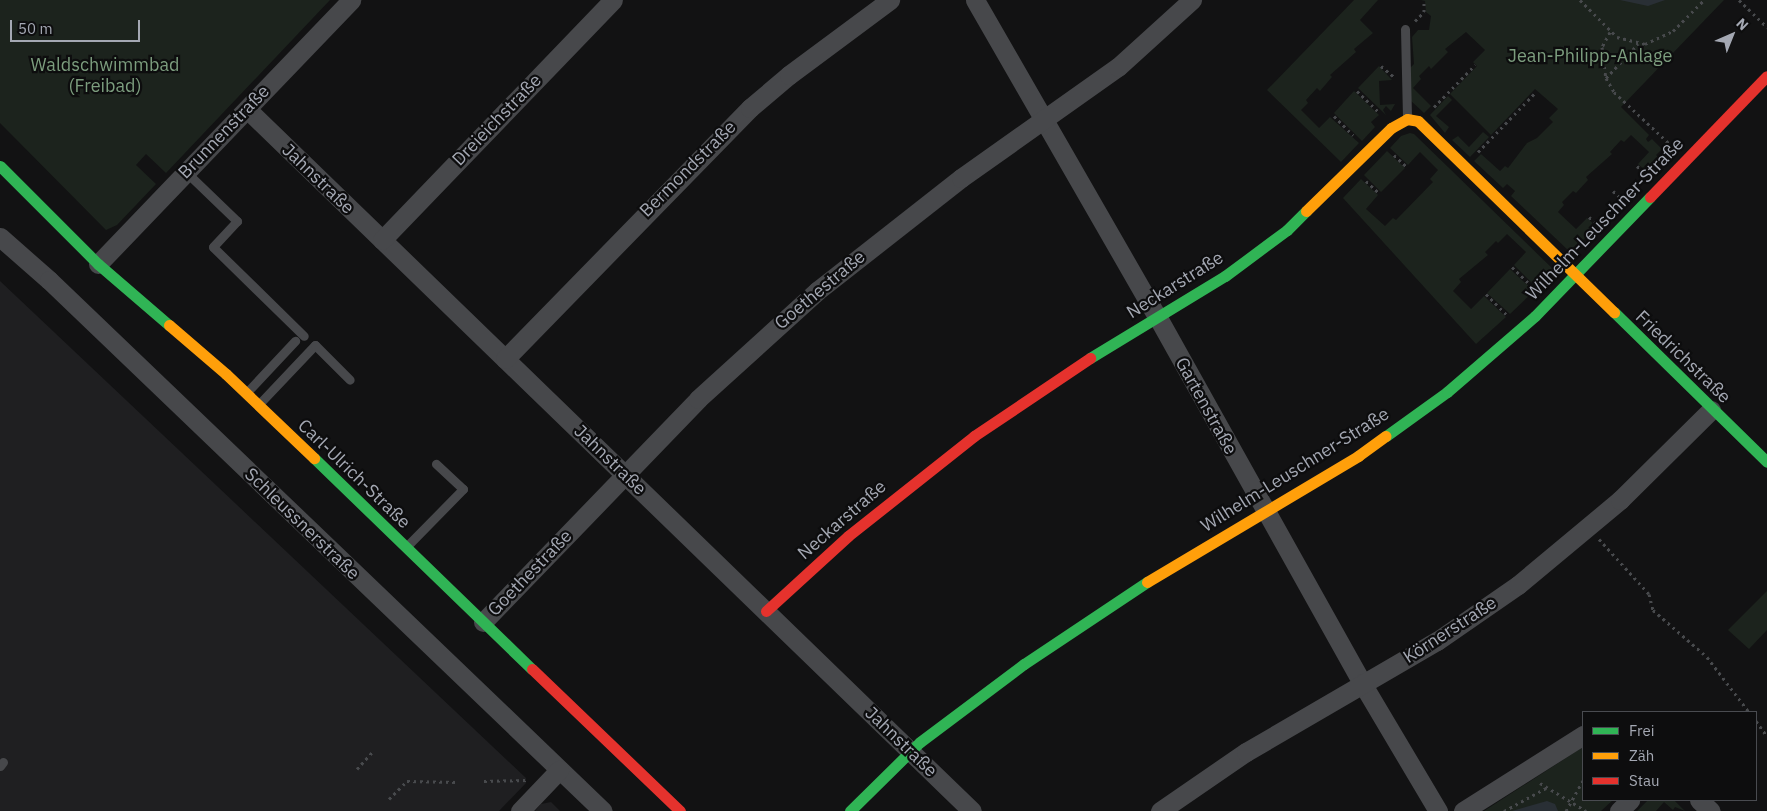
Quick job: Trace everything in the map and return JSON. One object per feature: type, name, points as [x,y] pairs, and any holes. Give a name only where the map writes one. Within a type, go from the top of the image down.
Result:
[{"type":"street","name":"Brunnenstraße","points":[[98,264],[351,0]]},
{"type":"street","name":"Dreieichstraße","points":[[382,240],[613,0]]},
{"type":"street","name":"Bermondstraße","points":[[505,358],[750,108],[803,64],[890,0]]},
{"type":"street","name":"Gartenstraße","points":[[975,0],[1157,316],[1362,683],[1438,811]]},
{"type":"street","name":"Goethestraße","points":[[483,622],[698,399],[817,291],[947,188],[1135,54],[1192,0]]},
{"type":"street","name":"Wilhelm-Leuschner-Straße","points":[[850,811],[910,751],[1068,634],[1199,550],[1358,456],[1447,392],[1522,328],[1576,276],[1767,76]]},
{"type":"street","name":"Jahnstraße","points":[[246,109],[972,811]]},
{"type":"street","points":[[1407,119],[1418,121],[1576,276]]},
{"type":"street","name":"Neckarstraße","points":[[766,611],[848,536],[952,453],[1036,392],[1225,276],[1287,230],[1391,128],[1407,119]]},
{"type":"street","name":"Carl-Ulrich-Straße","points":[[0,166],[98,264],[258,405],[680,811]]},
{"type":"street","name":"Schleussnerstraße","points":[[0,237],[49,280],[603,811]]},
{"type":"street","name":"Friedrichstraße","points":[[1576,276],[1711,410],[1766,459]]},
{"type":"street","name":"Körnerstraße","points":[[1160,811],[1246,752],[1444,636],[1552,559],[1620,500],[1711,410]]},
{"type":"street","points":[[1463,811],[1582,736]]},
{"type":"street","points":[[520,811],[559,770]]},
{"type":"street","points":[[1618,811],[1629,801]]},
{"type":"street","points":[[1700,801],[1711,811]]},
{"type":"lane","points":[[1404,29],[1407,119]]},
{"type":"lane","points":[[186,172],[237,221],[213,247],[304,336]]},
{"type":"lane","points":[[246,394],[295,341]]},
{"type":"lane","points":[[258,405],[315,345],[350,380]]},
{"type":"lane","points":[[406,548],[463,489],[436,464]]},
{"type":"path","points":[[1580,0],[1610,32],[1638,43],[1652,42],[1673,31],[1704,0]]},
{"type":"path","points":[[1739,0],[1767,27]]},
{"type":"path","points":[[1404,29],[1424,12],[1424,3]]},
{"type":"path","points":[[1610,32],[1602,47],[1606,78],[1614,92],[1686,160]]},
{"type":"path","points":[[1606,78],[1638,43]]},
{"type":"path","points":[[1431,110],[1475,65]]},
{"type":"path","points":[[1357,91],[1381,113]]},
{"type":"path","points":[[1470,160],[1536,92]]},
{"type":"path","points":[[1334,116],[1356,137]]},
{"type":"path","points":[[1386,148],[1406,166]]},
{"type":"path","points":[[1360,175],[1380,194]]},
{"type":"path","points":[[1512,267],[1537,292]]},
{"type":"path","points":[[1486,294],[1510,317]]},
{"type":"path","points":[[1594,533],[1649,594],[1653,610],[1707,657],[1748,711]]},
{"type":"path","points":[[1757,722],[1767,736]]},
{"type":"path","points":[[357,769],[374,750]]},
{"type":"path","points":[[484,781],[530,779]]},
{"type":"path","points":[[1537,780],[1546,788],[1586,811]]},
{"type":"path","points":[[389,799],[406,781],[457,782]]},
{"type":"path","points":[[1566,811],[1582,782]]},
{"type":"path","points":[[1504,811],[1546,788]]},
{"type":"shaded area","points":[[1620,0],[1665,0],[1648,6]]},
{"type":"shaded area","points":[[0,281],[526,778],[526,783],[499,811],[0,811]]},
{"type":"shaded area","points":[[1547,801],[1555,804],[1558,811],[1512,811]]},
{"type":"shaded area","points":[[551,802],[560,811],[535,811],[541,804]]},
{"type":"green space","name":"Waldschwimmbad (Freibad)","points":[[0,0],[330,0],[166,173],[146,154],[136,165],[156,184],[117,225],[106,230],[0,123]]},
{"type":"green space","points":[[1354,0],[1378,0],[1360,20],[1373,33],[1354,49],[1356,52],[1330,75],[1332,77],[1320,91],[1317,88],[1306,100],[1308,103],[1301,110],[1319,128],[1330,117],[1359,143],[1341,162],[1267,90]]},
{"type":"green space","name":"Jean-Philipp-Anlage","points":[[1421,0],[1724,0],[1621,107],[1649,135],[1646,139],[1648,142],[1652,139],[1662,149],[1656,155],[1661,160],[1648,173],[1638,164],[1649,152],[1631,135],[1624,142],[1621,140],[1610,152],[1612,154],[1586,177],[1588,180],[1576,193],[1573,191],[1562,202],[1564,205],[1558,212],[1576,229],[1587,218],[1597,227],[1570,252],[1511,196],[1515,191],[1507,184],[1503,188],[1474,161],[1481,154],[1500,171],[1505,166],[1508,168],[1527,143],[1537,138],[1553,122],[1549,118],[1558,109],[1535,89],[1491,135],[1450,94],[1477,66],[1473,62],[1485,50],[1466,32],[1445,49],[1448,52],[1431,69],[1429,66],[1419,76],[1421,79],[1413,88],[1431,106],[1424,113],[1410,100],[1409,69],[1414,64],[1412,37],[1418,30],[1429,30],[1431,16],[1426,12],[1425,1]]},
{"type":"green space","points":[[1379,66],[1392,80],[1379,81],[1380,105],[1395,104],[1391,111],[1386,106],[1383,110],[1386,115],[1358,88]]},
{"type":"green space","points":[[1354,91],[1379,115],[1371,122],[1375,127],[1362,141],[1334,113]]},
{"type":"green space","points":[[1448,96],[1452,100],[1436,116],[1449,127],[1445,133],[1430,115]]},
{"type":"green space","points":[[1483,132],[1489,137],[1470,157],[1452,140],[1458,136],[1469,147]]},
{"type":"green space","points":[[1410,133],[1414,134],[1554,270],[1537,288],[1514,265],[1526,252],[1507,234],[1498,243],[1496,241],[1485,252],[1488,255],[1459,279],[1461,282],[1453,291],[1471,309],[1484,296],[1506,317],[1476,344],[1343,198],[1361,179],[1378,195],[1366,209],[1385,226],[1393,218],[1396,220],[1433,182],[1430,179],[1438,170],[1420,152],[1408,165],[1390,148],[1401,136]]},
{"type":"green space","points":[[1387,151],[1405,168],[1381,192],[1364,175]]},
{"type":"green space","points":[[1510,269],[1534,291],[1510,314],[1487,293]]},
{"type":"green space","points":[[1767,591],[1767,630],[1749,649],[1728,630]]},
{"type":"green space","points":[[1582,748],[1582,801],[1612,801],[1601,811],[1484,811]]},
{"type":"green space","points":[[1647,801],[1675,801],[1685,811],[1675,807],[1673,810],[1664,802],[1656,811],[1637,811]]},
{"type":"traffic: fast","points":[[0,166],[98,264],[169,325]]},
{"type":"traffic: fast","points":[[1386,436],[1447,392],[1535,316],[1650,197]]},
{"type":"traffic: fast","points":[[1090,358],[1225,276],[1287,230],[1306,211]]},
{"type":"traffic: fast","points":[[1614,312],[1767,462]]},
{"type":"traffic: fast","points":[[314,458],[532,669]]},
{"type":"traffic: fast","points":[[850,811],[920,742],[1024,664],[1147,582]]},
{"type":"traffic: slow","points":[[1306,211],[1391,128],[1407,119],[1418,121],[1614,312]]},
{"type":"traffic: slow","points":[[169,325],[226,374],[314,458]]},
{"type":"traffic: slow","points":[[1147,582],[1358,456],[1386,436]]},
{"type":"traffic: jam","points":[[1650,197],[1767,76]]},
{"type":"traffic: jam","points":[[766,611],[848,536],[974,436],[1090,358]]},
{"type":"traffic: jam","points":[[532,669],[680,811]]}]
